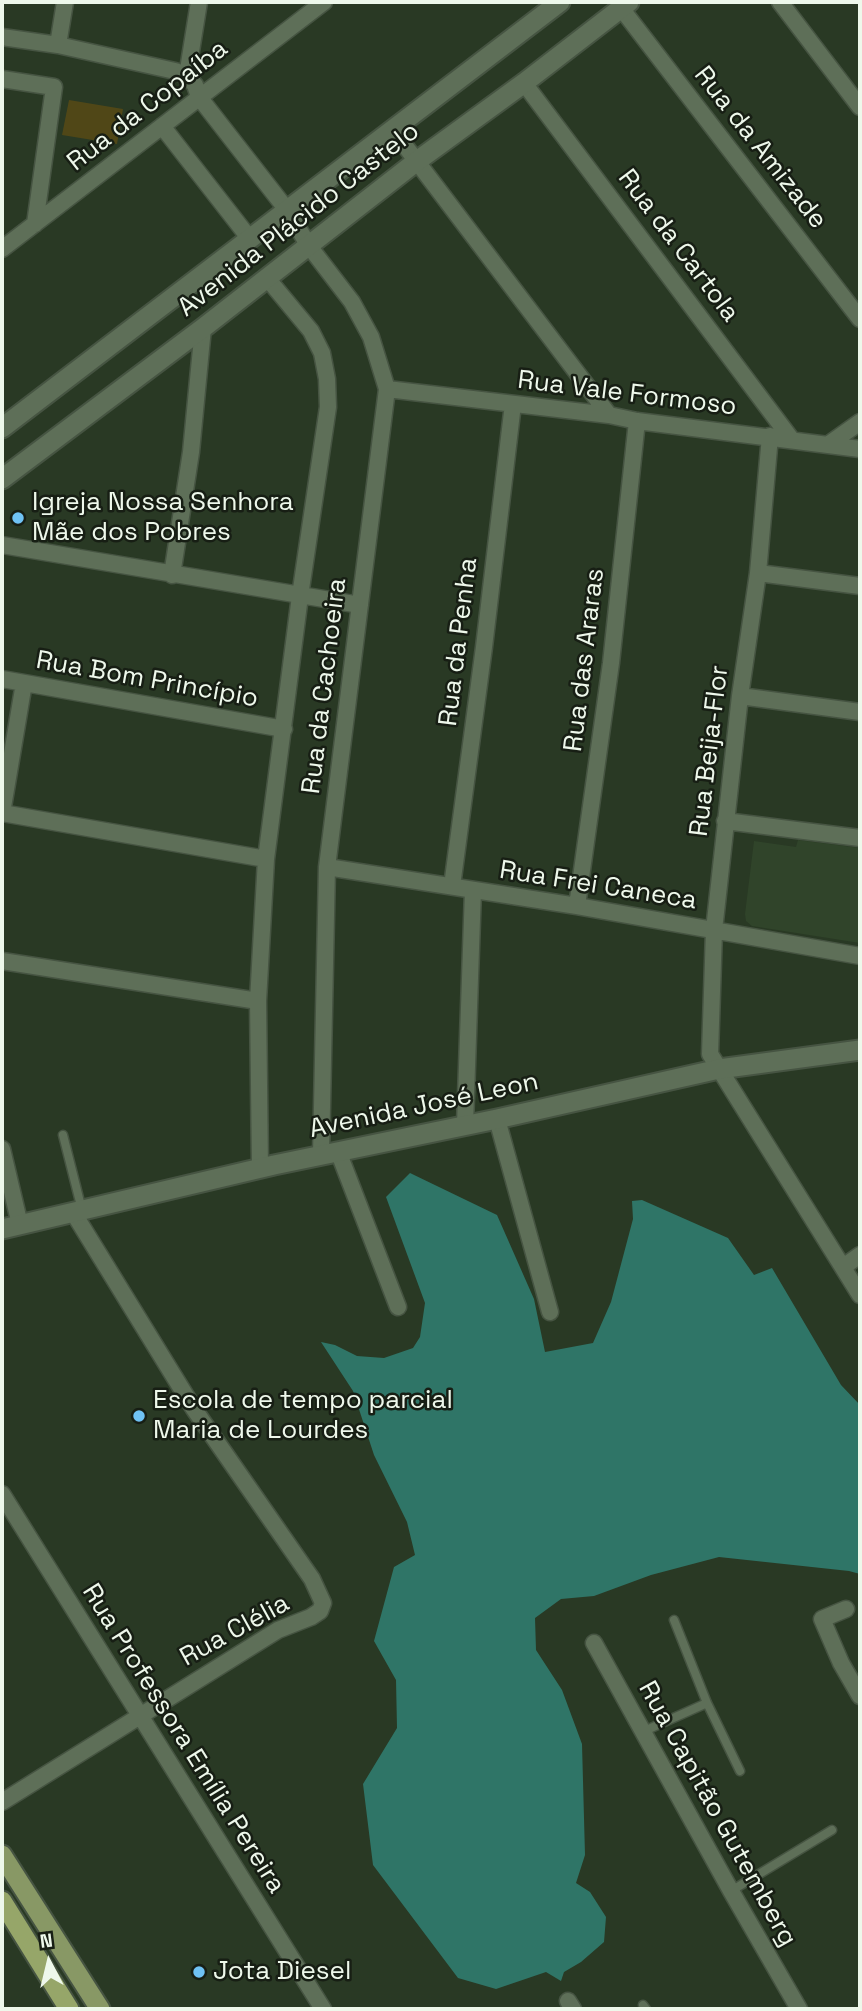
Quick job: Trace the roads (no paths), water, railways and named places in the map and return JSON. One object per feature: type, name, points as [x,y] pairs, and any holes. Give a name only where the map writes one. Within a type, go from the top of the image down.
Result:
[{"type":"highway","points":[[2,1901],[69,2009]]},
{"type":"main road","points":[[2,1855],[100,2009]]},
{"type":"street","points":[[58,45],[65,2]]},
{"type":"street","points":[[2,37],[58,45],[176,71],[187,76],[199,2]]},
{"type":"street","name":"Rua da Copaíba","points":[[2,249],[324,2]]},
{"type":"street","name":"Avenida Plácido Castelo","points":[[2,428],[561,2]]},
{"type":"street","points":[[780,2],[860,107]]},
{"type":"street","name":"Avenida Plácido Castelo","points":[[2,479],[625,5]]},
{"type":"street","name":"Rua da Amizade","points":[[625,5],[860,318]]},
{"type":"street","name":"Rua da Cachoeira","points":[[187,76],[195,85],[194,102],[282,214],[305,249],[352,302],[365,322],[387,389],[356,604],[327,867],[321,1155]]},
{"type":"street","points":[[2,79],[54,87],[34,224]]},
{"type":"street","name":"Rua da Cartola","points":[[524,83],[792,440]]},
{"type":"street","points":[[165,125],[253,237]]},
{"type":"street","points":[[393,130],[609,415]]},
{"type":"street","name":"Rua da Cachoeira","points":[[267,1166],[258,1001],[266,859],[328,407],[322,353],[311,331],[272,274]]},
{"type":"street","points":[[172,575],[191,452],[203,328]]},
{"type":"street","name":"Rua Vale Formoso","points":[[387,389],[609,415],[637,421],[860,449]]},
{"type":"street","name":"Rua da Penha","points":[[452,886],[513,404]]},
{"type":"street","name":"Rua das Araras","points":[[577,906],[611,663],[637,421]]},
{"type":"street","points":[[829,444],[860,422]]},
{"type":"street","name":"Rua Beija-Flor","points":[[770,436],[758,573],[740,696],[714,930],[710,1054],[860,1295]]},
{"type":"street","points":[[2,545],[356,604]]},
{"type":"street","points":[[758,573],[860,586]]},
{"type":"street","name":"Rua Bom Princípio","points":[[2,679],[284,729]]},
{"type":"street","points":[[24,683],[2,813],[266,859]]},
{"type":"street","points":[[740,696],[860,712]]},
{"type":"street","points":[[725,821],[860,838]]},
{"type":"street","name":"Rua Frei Caneca","points":[[327,867],[577,906],[860,956]]},
{"type":"street","points":[[465,1125],[473,890]]},
{"type":"street","points":[[2,961],[258,1001]]},
{"type":"street","name":"Avenida José Leon","points":[[11,1227],[267,1166],[497,1119],[719,1069],[860,1051]]},
{"type":"street","points":[[497,1119],[550,1312]]},
{"type":"street","points":[[2,1150],[11,1227]]},
{"type":"street","points":[[321,1155],[398,1307]]},
{"type":"street","name":"Rua Clélia","points":[[2,1802],[278,1630],[311,1617],[320,1611],[323,1599],[312,1579],[194,1409],[78,1211]]},
{"type":"street","points":[[843,1267],[860,1255]]},
{"type":"street","name":"Rua Professora Emília Pereira","points":[[2,1494],[323,2009]]},
{"type":"street","points":[[846,1609],[822,1619],[841,1663],[860,1696]]},
{"type":"street","name":"Rua Capitão Gutemberg","points":[[594,1643],[799,2009]]},
{"type":"lane","points":[[63,1135],[78,1211]]},
{"type":"lane","points":[[674,1620],[707,1703],[740,1771]]},
{"type":"lane","points":[[642,1732],[707,1703]]},
{"type":"lane","points":[[731,1891],[832,1830]]},
{"type":"water","points":[[410,1173],[497,1215],[534,1299],[545,1352],[593,1343],[611,1302],[633,1219],[632,1201],[642,1200],[728,1238],[754,1275],[772,1268],[841,1385],[860,1405],[860,1574],[719,1557],[651,1575],[594,1596],[561,1599],[535,1618],[536,1650],[562,1690],[582,1744],[585,1855],[576,1883],[590,1892],[606,1917],[604,1942],[581,1962],[564,1972],[561,1981],[546,1972],[496,1989],[458,1978],[373,1865],[363,1784],[397,1728],[396,1680],[374,1641],[394,1567],[415,1555],[407,1522],[374,1455],[353,1391],[321,1342],[335,1345],[357,1356],[384,1358],[413,1348],[420,1337],[425,1303],[386,1197]]},
{"type":"place","name":"Igreja Nossa Senhora Mãe dos Pobres","points":[[18,518]]},
{"type":"place","name":"Escola de tempo parcial Maria de Lourdes","points":[[139,1416]]},
{"type":"place","name":"Jota Diesel","points":[[199,1972]]}]
